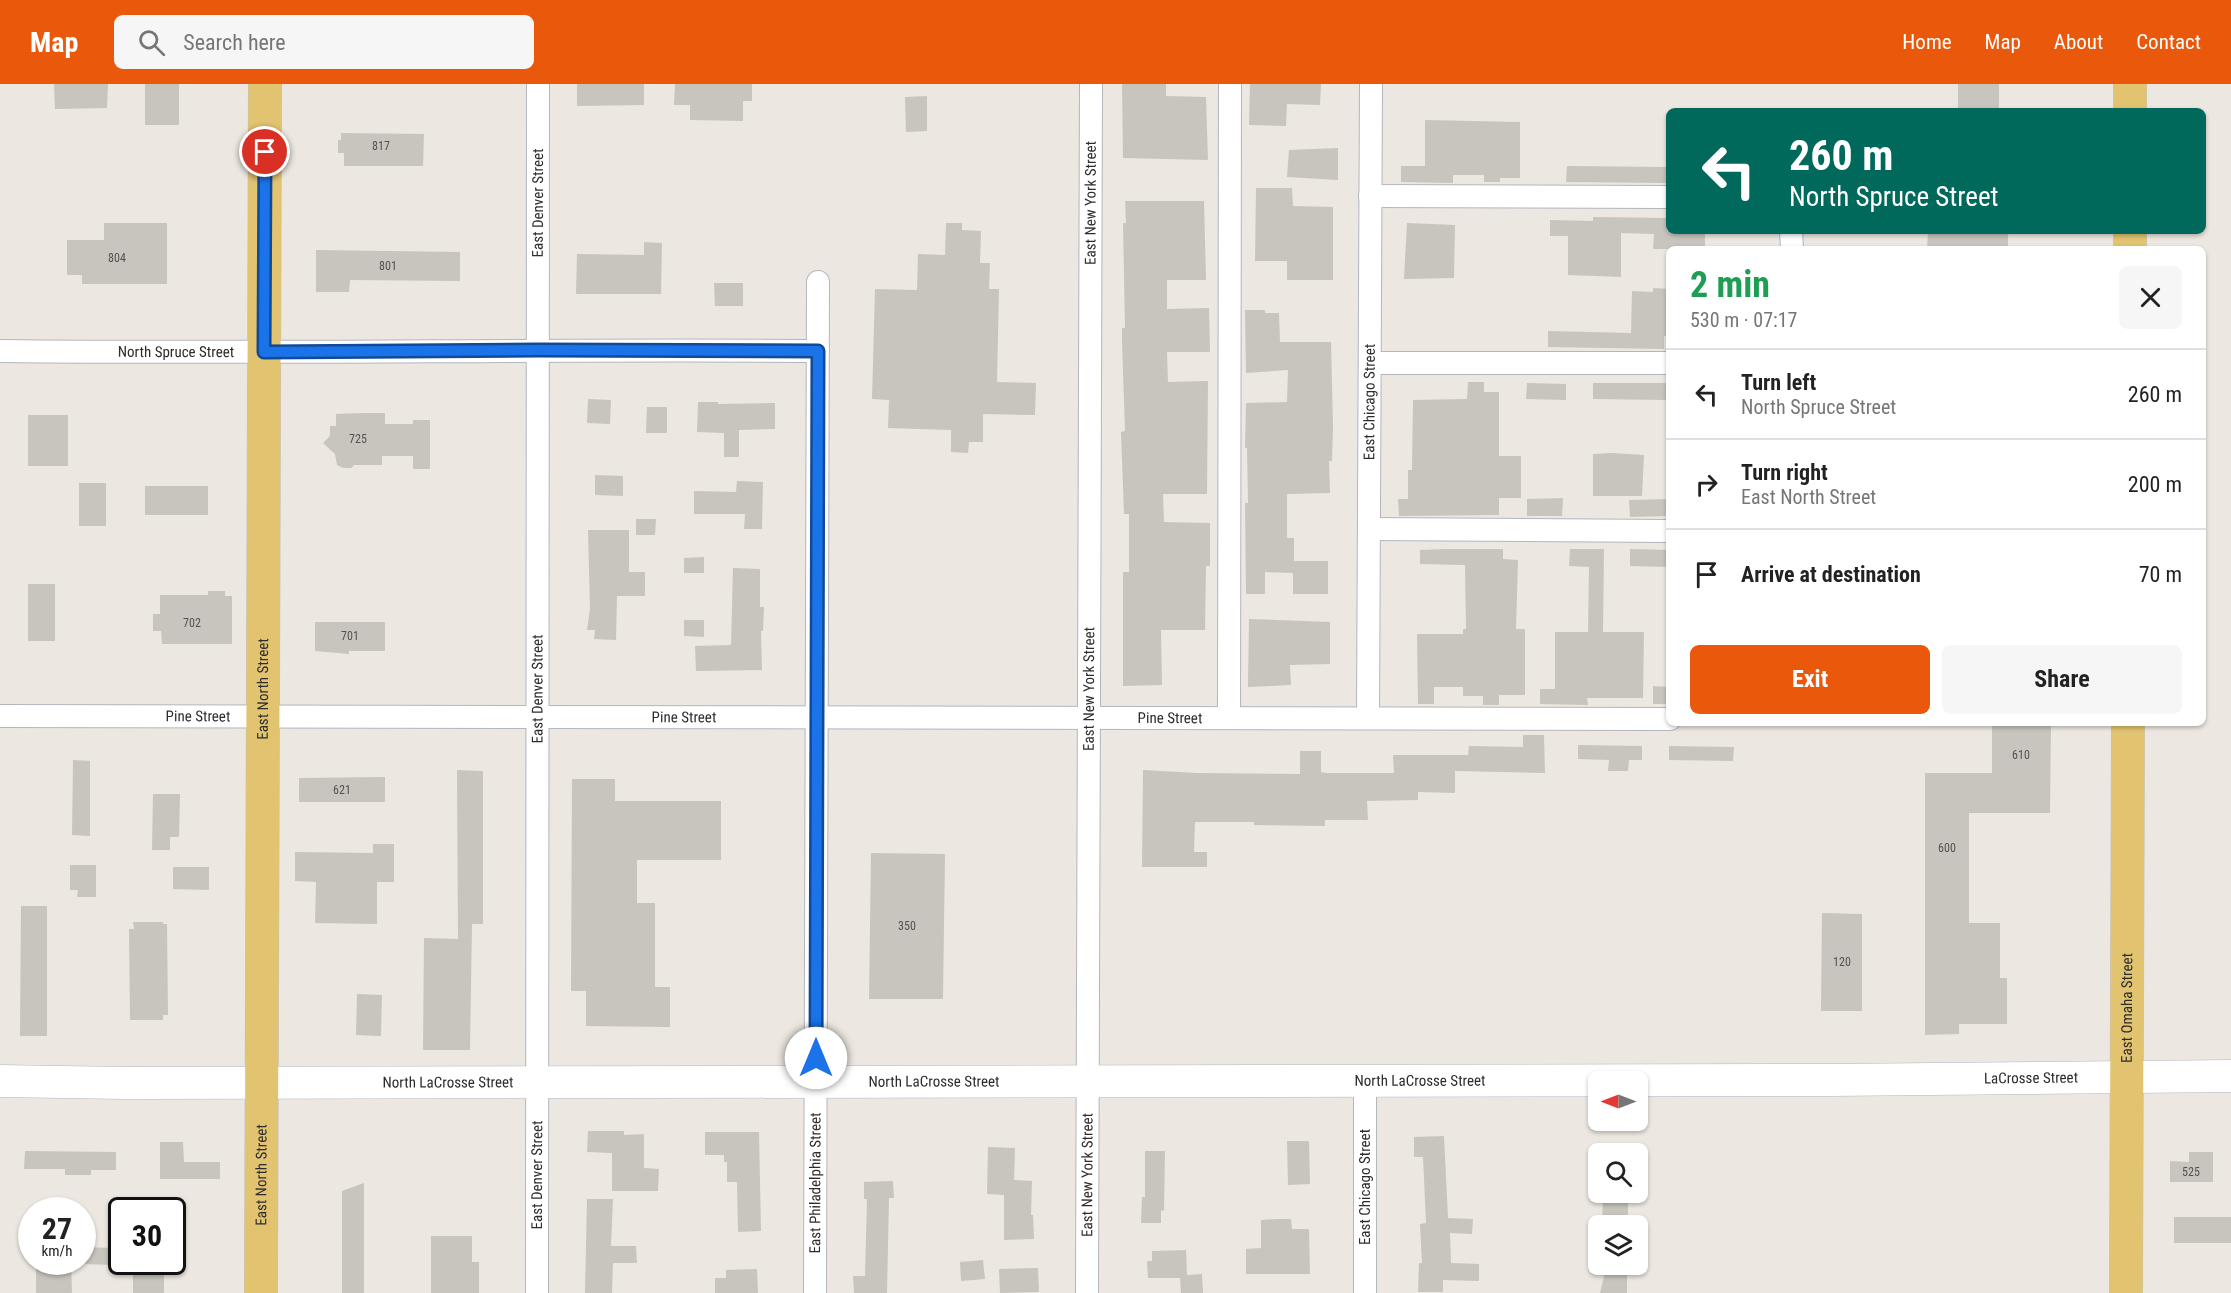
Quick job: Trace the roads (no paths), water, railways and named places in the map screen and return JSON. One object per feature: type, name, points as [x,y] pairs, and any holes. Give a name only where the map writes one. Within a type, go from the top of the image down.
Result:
[{"type":"main road","name":"East North Street","points":[[261,1293],[265,84]]},
{"type":"main road","points":[[2130,84],[2130,108]]},
{"type":"main road","name":"East Omaha Street","points":[[2126,1293],[2128,726]]},
{"type":"main road","name":"LaCrosse Street","points":[[1832,1080],[2231,1076]]},
{"type":"main road","name":"North LaCrosse Street","points":[[0,1081],[1832,1080]]},
{"type":"street","name":"East Denver Street","points":[[537,1293],[538,84]]},
{"type":"street","name":"East New York Street","points":[[1087,1293],[1091,84]]},
{"type":"street","points":[[1229,718],[1230,84]]},
{"type":"street","name":"East Chicago Street","points":[[1368,718],[1371,84]]},
{"type":"street","points":[[1370,196],[1666,197]]},
{"type":"street","name":"East Philadelphia Street","points":[[815,1293],[818,282]]},
{"type":"street","name":"North Spruce Street","points":[[0,351],[818,351]]},
{"type":"street","points":[[1370,363],[1666,363]]},
{"type":"street","points":[[1369,529],[1666,531]]},
{"type":"street","name":"Pine Street","points":[[0,716],[1666,719]]},
{"type":"street","name":"East Chicago Street","points":[[1365,1080],[1365,1293]]}]
